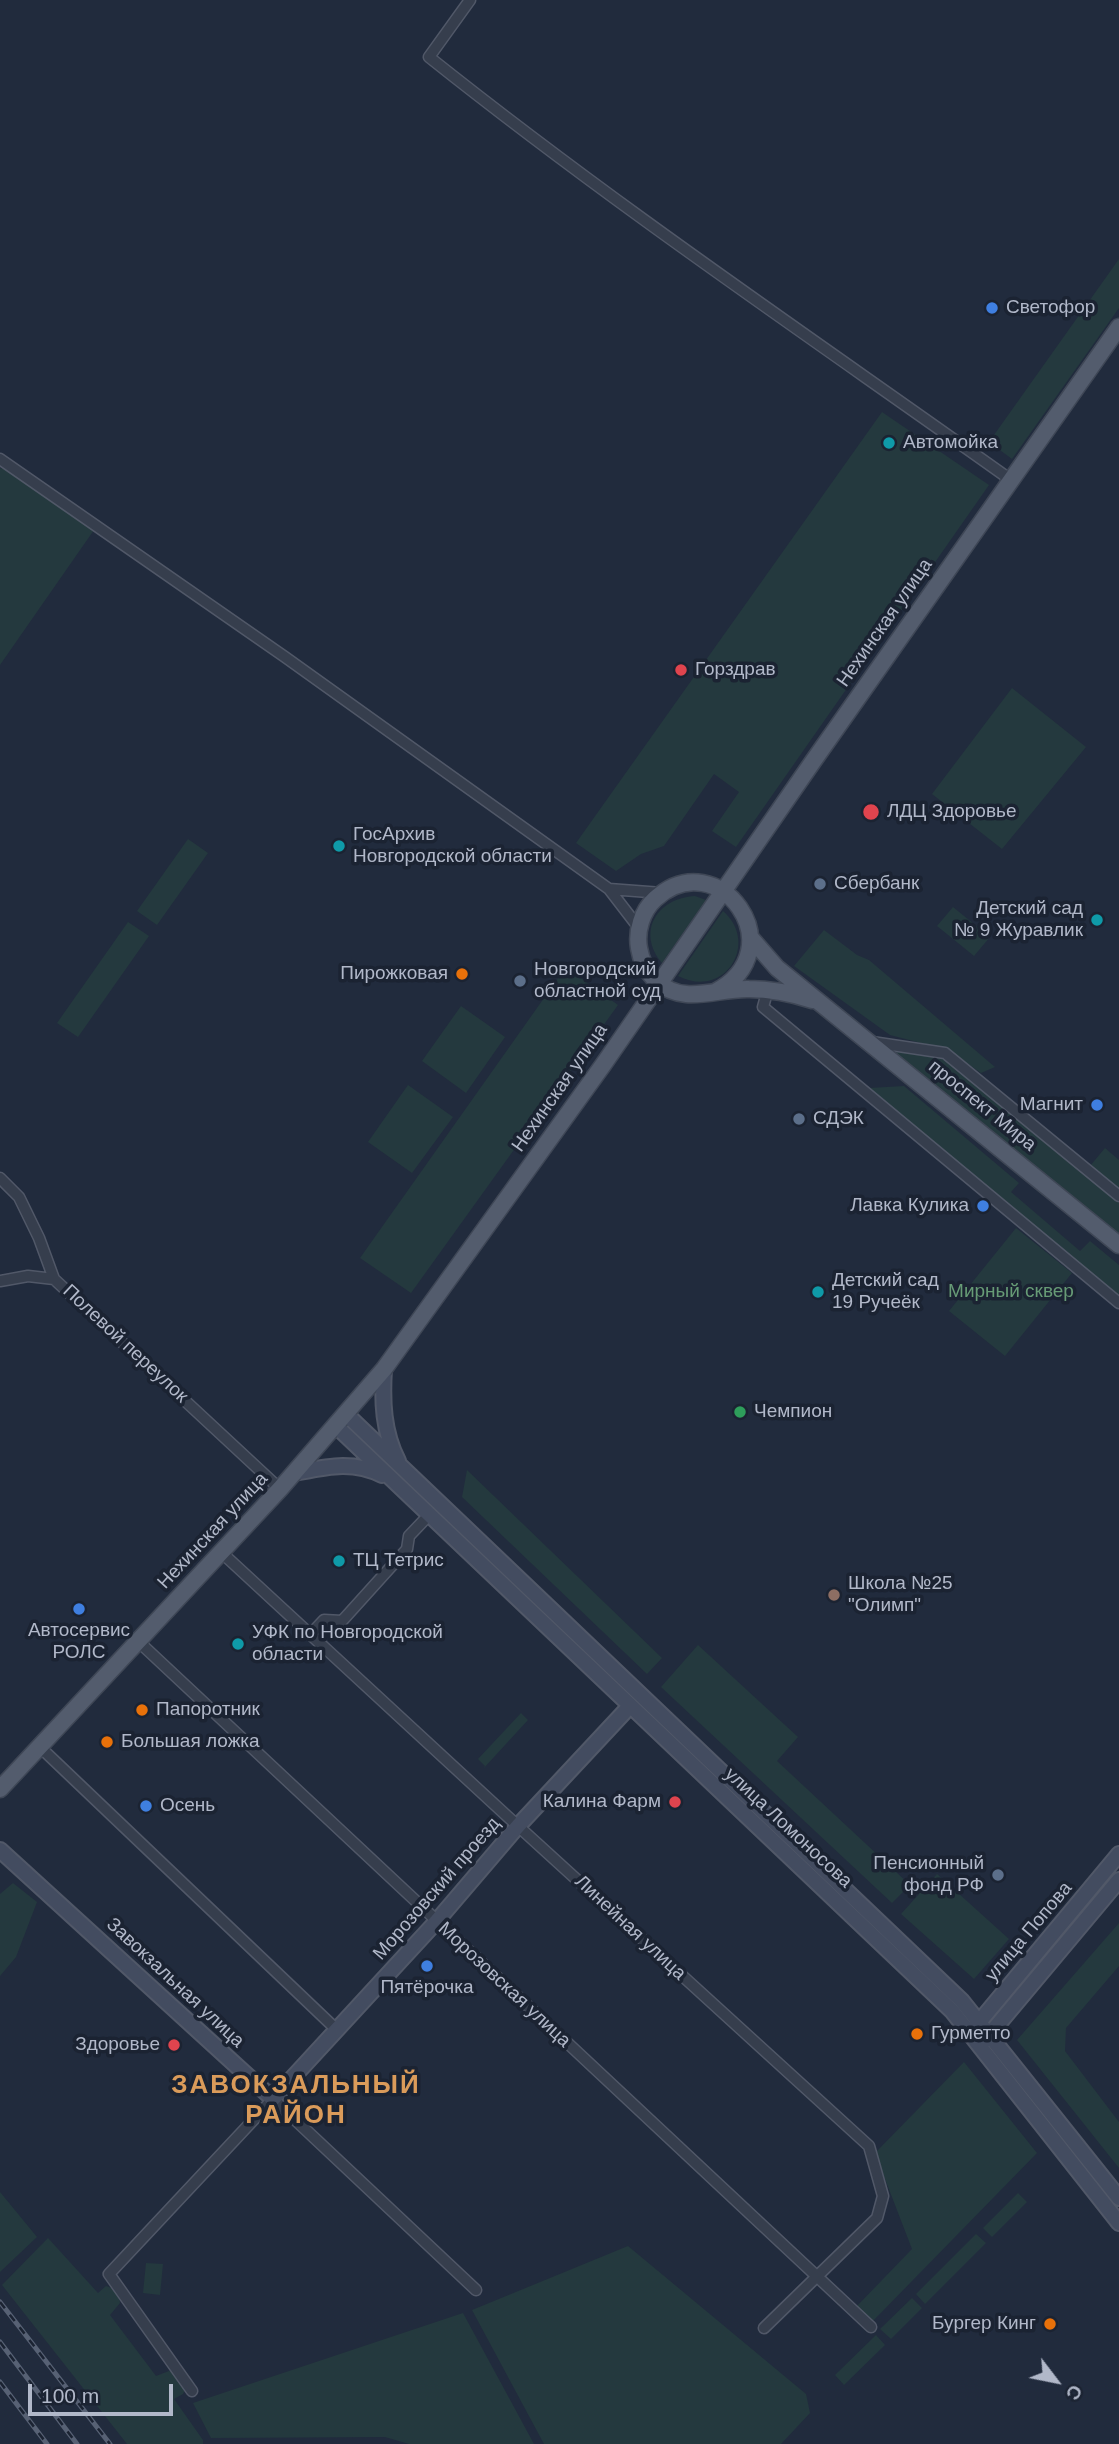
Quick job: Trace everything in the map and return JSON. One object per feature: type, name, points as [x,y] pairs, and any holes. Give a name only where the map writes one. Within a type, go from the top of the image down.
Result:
[{"type":"main road","name":"Нехинская улица","points":[[0,1789],[295,1473],[384,1369],[659,984],[1119,327]]},
{"type":"main road","points":[[659,984],[642,960],[638,939],[639,928],[648,908],[662,893],[681,884],[692,883],[723,891]]},
{"type":"main road","name":"проспект Мира","points":[[723,891],[743,911],[750,937],[777,968],[1119,1245]]},
{"type":"main road","points":[[715,992],[734,979],[741,970],[747,960],[750,937]]},
{"type":"main road","name":"проспект Мира","points":[[659,984],[669,990],[692,996],[768,989],[818,1001]]},
{"type":"main road","name":"улица Ломоносова","points":[[384,1369],[383,1407],[388,1435],[392,1450],[407,1473]]},
{"type":"main road","name":"улица Ломоносова","points":[[341,1420],[407,1473],[630,1706],[843,1896],[930,1968],[990,2034],[1119,2198]]},
{"type":"main road","name":"улица Ломоносова","points":[[341,1420],[400,1487],[429,1515],[520,1590],[843,1896],[952,2011],[1119,2224]]},
{"type":"main road","name":"улица Ломоносова","points":[[295,1473],[331,1465],[349,1465],[379,1473],[400,1487]]},
{"type":"main road","name":"Морозовский проезд","points":[[273,2099],[436,1922],[517,1826],[630,1706]]},
{"type":"main road","name":"Завокзальная улица","points":[[0,1850],[273,2099]]},
{"type":"main road","name":"улица Попова","points":[[969,2034],[1119,1854]]},
{"type":"main road","name":"улица Попова","points":[[980,2047],[1119,1880]]},
{"type":"street","points":[[470,0],[429,57],[614,200],[1012,480]]},
{"type":"street","points":[[0,459],[285,657],[609,890],[639,928]]},
{"type":"street","points":[[609,890],[662,893]]},
{"type":"street","points":[[768,989],[763,1007],[1119,1303]]},
{"type":"street","points":[[868,1041],[945,1054],[1119,1196]]},
{"type":"street","name":"Полевой переулок","points":[[0,1178],[19,1197],[39,1238],[54,1279],[280,1489]]},
{"type":"street","points":[[0,1281],[28,1276],[54,1279]]},
{"type":"street","points":[[310,1635],[324,1620],[342,1621],[408,1549],[409,1536],[429,1515]]},
{"type":"street","name":"Линейная улица","points":[[222,1552],[517,1826],[869,2146],[883,2196],[877,2218],[764,2328]]},
{"type":"street","name":"Морозовская улица","points":[[139,1642],[871,2327]]},
{"type":"street","points":[[40,1747],[337,2030]]},
{"type":"street","points":[[192,2391],[109,2274],[273,2099]]},
{"type":"street","name":"Завокзальная улица","points":[[273,2099],[476,2290]]},
{"type":"green space","points":[[1119,259],[1119,308],[1012,459],[989,442]]},
{"type":"green space","points":[[882,412],[989,485],[736,847],[712,831],[739,792],[714,774],[664,846],[641,854],[616,871],[576,843]]},
{"type":"green space","points":[[0,468],[7,470],[94,530],[0,665]]},
{"type":"green space","points":[[1012,688],[1086,747],[1002,849],[932,794]]},
{"type":"green space","points":[[188,839],[208,853],[157,925],[137,911]]},
{"type":"green space","points":[[695,896],[706,900],[662,963],[651,940],[654,919],[670,903]]},
{"type":"green space","points":[[953,907],[990,937],[974,956],[937,926]]},
{"type":"green space","points":[[723,911],[734,924],[738,938],[737,952],[732,964],[723,974],[710,980],[695,981],[678,976]]},
{"type":"green space","points":[[128,922],[149,936],[78,1037],[57,1023]]},
{"type":"green space","points":[[824,930],[857,955],[869,960],[995,1067],[981,1073],[948,1050],[890,1035],[794,966]]},
{"type":"green space","points":[[566,967],[618,1005],[411,1293],[360,1258]]},
{"type":"green space","points":[[461,1006],[505,1037],[466,1093],[422,1061]]},
{"type":"green space","points":[[891,1051],[947,1059],[1119,1203],[1119,1236]]},
{"type":"green space","points":[[408,1085],[453,1117],[412,1173],[368,1142]]},
{"type":"green space","points":[[904,1086],[1019,1183],[1011,1192],[1080,1251],[1090,1241],[1119,1265],[1119,1297],[869,1088]]},
{"type":"green space","points":[[1105,1148],[1119,1160],[1119,1191],[1090,1166]]},
{"type":"green space","name":"Мирный сквер","points":[[1016,1228],[1072,1273],[1005,1356],[949,1311]]},
{"type":"green space","points":[[467,1470],[662,1658],[647,1674],[462,1497]]},
{"type":"green space","points":[[698,1645],[798,1737],[777,1761],[910,1885],[892,1903],[661,1687]]},
{"type":"green space","points":[[521,1713],[528,1720],[483,1769],[485,1766],[478,1759]]},
{"type":"green space","points":[[937,1874],[1009,1939],[974,1979],[901,1914]]},
{"type":"green space","points":[[13,1883],[37,1902],[16,1957],[0,1976],[0,1894]]},
{"type":"green space","points":[[1119,1923],[1119,1966],[1066,2028],[1065,2051],[1119,2122],[1119,2168],[1017,2040]]},
{"type":"green space","points":[[964,2062],[1037,2153],[872,2322],[856,2307],[912,2249],[875,2153]]},
{"type":"green space","points":[[0,2192],[37,2237],[0,2272]]},
{"type":"green space","points":[[1018,2193],[1027,2202],[992,2237],[983,2228]]},
{"type":"green space","points":[[976,2234],[986,2243],[925,2304],[916,2294]]},
{"type":"green space","points":[[48,2238],[98,2293],[106,2286],[116,2293],[120,2303],[110,2315],[156,2376],[174,2372],[185,2390],[174,2399],[203,2440],[203,2444],[127,2444],[2,2285]]},
{"type":"green space","points":[[628,2246],[806,2394],[810,2413],[781,2444],[544,2444],[472,2310]]},
{"type":"green space","points":[[146,2263],[163,2264],[160,2295],[143,2293]]},
{"type":"green space","points":[[912,2298],[922,2308],[891,2339],[880,2329]]},
{"type":"green space","points":[[463,2313],[534,2444],[409,2444],[385,2437],[211,2438],[193,2403]]},
{"type":"green space","points":[[876,2335],[885,2345],[844,2385],[835,2375]]},
{"type":"railway","points":[[0,2302],[110,2444]]},
{"type":"railway","points":[[0,2342],[77,2444]]},
{"type":"railway","points":[[0,2382],[47,2444]]},
{"type":"place","name":"Светофор","points":[[992,308]]},
{"type":"place","name":"Автомойка","points":[[889,443]]},
{"type":"place","name":"Горздрав","points":[[681,670]]},
{"type":"place","name":"ЛДЦ Здоровье","points":[[871,812]]},
{"type":"place","name":"ГосАрхив Новгородской области","points":[[339,846]]},
{"type":"place","name":"Сбербанк","points":[[820,884]]},
{"type":"place","name":"Детский сад № 9 Журавлик","points":[[1097,920]]},
{"type":"place","name":"Пирожковая","points":[[462,974]]},
{"type":"place","name":"Новгородский областной суд","points":[[520,981]]},
{"type":"place","name":"Магнит","points":[[1097,1105]]},
{"type":"place","name":"СДЭК","points":[[799,1119]]},
{"type":"place","name":"Лавка Кулика","points":[[983,1206]]},
{"type":"place","name":"Детский сад 19 Ручеёк","points":[[818,1292]]},
{"type":"place","name":"Чемпион","points":[[740,1412]]},
{"type":"place","name":"ТЦ Тетрис","points":[[339,1561]]},
{"type":"place","name":"Школа №25 \"Олимп\"","points":[[834,1595]]},
{"type":"place","name":"Автосервис РОЛС","points":[[79,1609]]},
{"type":"place","name":"УФК по Новгородской области","points":[[238,1644]]},
{"type":"place","name":"Папоротник","points":[[142,1710]]},
{"type":"place","name":"Большая ложка","points":[[107,1742]]},
{"type":"place","name":"Калина Фарм","points":[[675,1802]]},
{"type":"place","name":"Осень","points":[[146,1806]]},
{"type":"place","name":"Пенсионный фонд РФ","points":[[998,1875]]},
{"type":"place","name":"Пятёрочка","points":[[427,1966]]},
{"type":"place","name":"Гурметто","points":[[917,2034]]},
{"type":"place","name":"Здоровье","points":[[174,2045]]},
{"type":"place","name":"Бургер Кинг","points":[[1050,2324]]},
{"type":"district","name":"ЗАВОКЗАЛЬНЫЙ РАЙОН","points":[[296,2101]]}]
